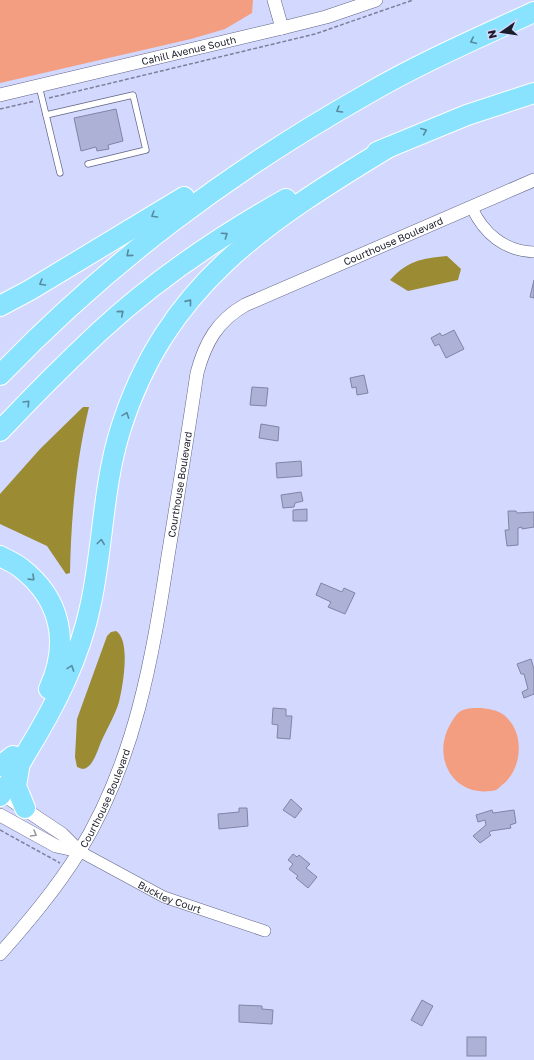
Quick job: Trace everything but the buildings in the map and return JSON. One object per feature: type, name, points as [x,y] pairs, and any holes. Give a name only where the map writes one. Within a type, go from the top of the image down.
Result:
[{"type":"highway","points":[[0,375],[58,316],[131,252],[178,215],[222,184],[367,93],[534,12]]},
{"type":"highway","points":[[0,431],[99,332],[129,306],[204,250],[235,229],[308,186],[389,147],[467,114],[534,93]]},
{"type":"highway","points":[[0,306],[30,290],[246,161],[310,128]]},
{"type":"highway","points":[[25,808],[16,786],[11,762],[66,680],[80,644],[91,604],[111,469],[120,432],[145,369],[177,316],[196,293],[234,253],[297,204],[389,147]]},
{"type":"highway","points":[[0,556],[21,568],[42,588],[54,607],[60,628],[58,664],[52,682],[11,762],[1,789]]},
{"type":"street","points":[[274,0],[282,28]]},
{"type":"street","name":"Cahill Avenue South","points":[[0,95],[326,17],[376,0]]},
{"type":"street","name":"Courthouse Boulevard","points":[[0,954],[25,925],[68,868],[79,851],[116,776],[143,695],[154,647],[197,373],[207,342],[225,319],[245,305],[534,180]]},
{"type":"street","points":[[472,208],[478,220],[497,241],[517,250],[534,252]]},
{"type":"street","points":[[1,789],[62,834],[79,851]]},
{"type":"street","points":[[0,815],[56,846],[79,851]]},
{"type":"street","name":"Buckley Court","points":[[79,851],[164,897],[266,932]]},
{"type":"lane","points":[[39,86],[60,173]]},
{"type":"lane","points":[[46,115],[132,95],[146,150],[88,164]]},
{"type":"path","points":[[0,109],[43,100],[315,34],[413,0]]},
{"type":"path","points":[[0,830],[68,868]]},
{"type":"shaded area","points":[[0,0],[253,0],[252,13],[225,29],[191,39],[0,83]]},
{"type":"shaded area","points":[[447,256],[461,269],[458,280],[408,291],[390,280],[409,264],[429,258]]},
{"type":"shaded area","points":[[83,407],[89,407],[84,427],[75,490],[70,573],[66,574],[47,546],[0,524],[0,494],[40,449]]},
{"type":"shaded area","points":[[116,631],[121,636],[125,653],[124,675],[119,702],[93,760],[89,766],[82,769],[77,767],[75,757],[77,719],[107,636],[111,632]]},
{"type":"shaded area","points":[[485,708],[504,715],[516,731],[518,741],[519,751],[514,770],[501,786],[493,791],[477,791],[465,787],[456,780],[449,771],[445,760],[443,748],[445,736],[453,719],[457,714],[465,709]]}]
